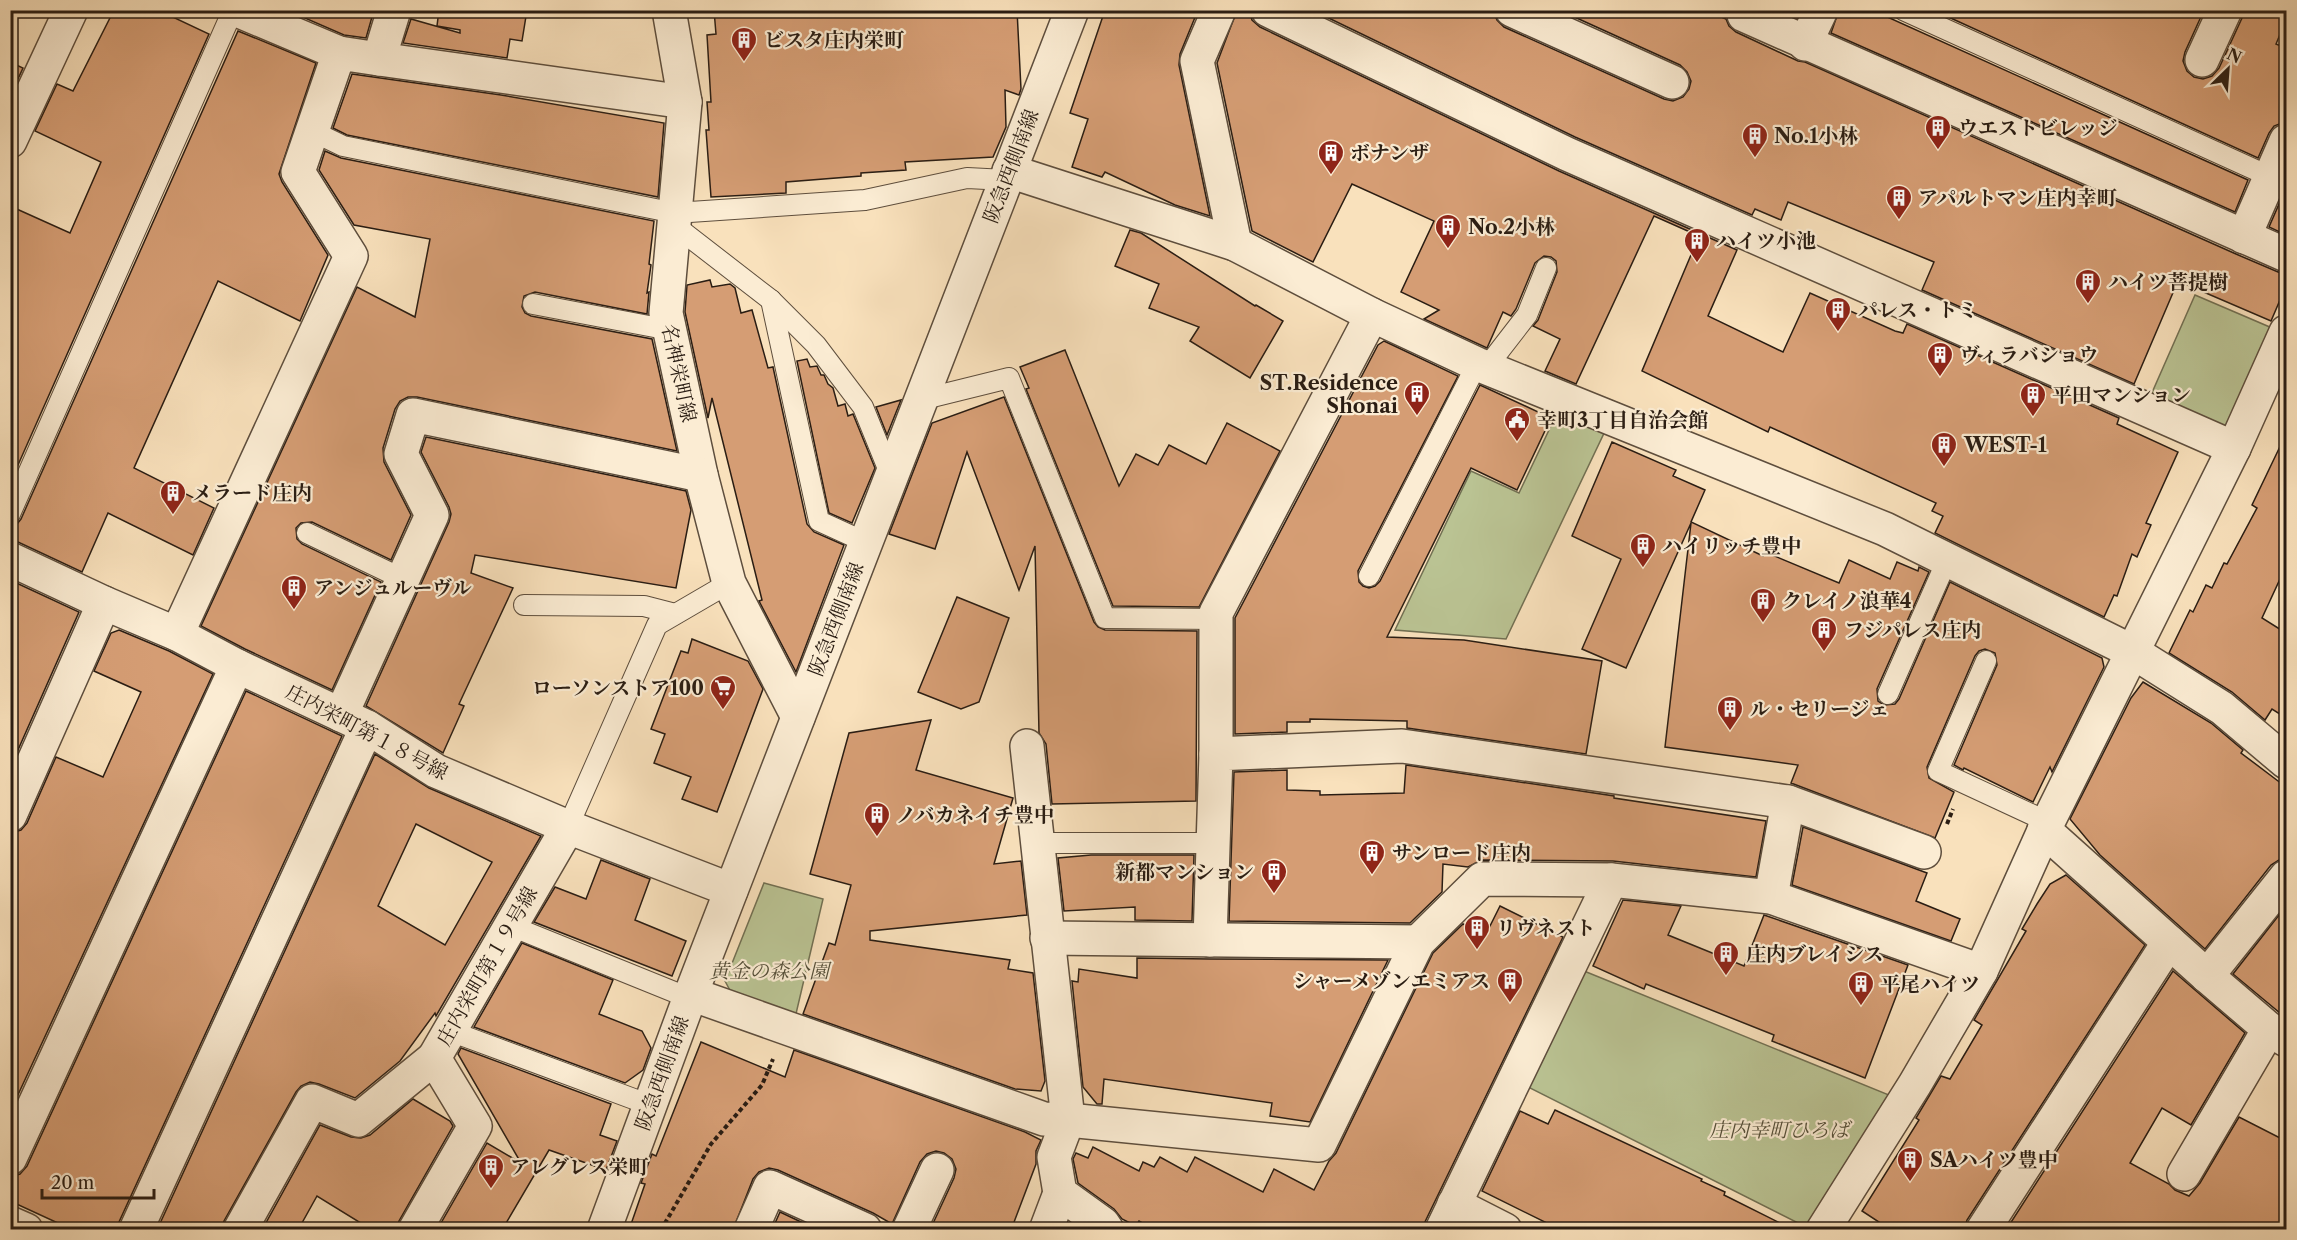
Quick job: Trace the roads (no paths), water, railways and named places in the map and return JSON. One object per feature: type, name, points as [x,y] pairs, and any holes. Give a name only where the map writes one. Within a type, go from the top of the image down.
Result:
[{"type":"street","points":[[10,141],[71,10]]},
{"type":"street","points":[[235,10],[271,17],[339,53],[685,102]]},
{"type":"street","points":[[380,60],[394,10]]},
{"type":"street","name":"名神栄町線","points":[[669,10],[685,102],[666,313],[701,475],[729,583],[798,717]]},
{"type":"street","name":"阪急西側南線","points":[[604,1230],[690,996],[1072,10]]},
{"type":"street","points":[[1219,10],[1197,61],[1235,244]]},
{"type":"street","points":[[1268,10],[1567,154],[2234,448]]},
{"type":"street","points":[[1512,10],[1672,82]]},
{"type":"street","points":[[1805,44],[1821,10]]},
{"type":"street","points":[[2202,60],[2225,10]]},
{"type":"street","points":[[1744,15],[1805,44],[2286,255]]},
{"type":"street","points":[[177,634],[351,256],[298,171],[339,53]]},
{"type":"street","points":[[2244,237],[2286,141]]},
{"type":"street","points":[[1008,175],[1235,244],[1372,315],[1482,366],[1885,529],[2133,651],[2222,708],[2286,762]]},
{"type":"street","points":[[1210,940],[1216,754],[1216,613],[1372,315]]},
{"type":"street","points":[[1823,1230],[1916,1084],[1981,971],[2046,826],[2234,448],[2286,332]]},
{"type":"street","points":[[136,1230],[354,721],[404,579],[432,515],[400,454],[413,415],[701,475]]},
{"type":"street","name":"庄内栄町第１８号線","points":[[10,559],[177,634],[237,666],[354,721],[436,771],[568,827],[731,890]]},
{"type":"street","points":[[10,815],[104,603]]},
{"type":"street","points":[[10,1158],[237,666]]},
{"type":"street","points":[[1028,746],[1068,1120],[1054,1157],[1060,1193],[1047,1230]]},
{"type":"street","points":[[1216,754],[1402,746],[1788,802],[1924,852]]},
{"type":"street","points":[[1771,897],[1788,802]]},
{"type":"street","points":[[2046,826],[2169,942],[2278,1034],[2184,1174]]},
{"type":"street","name":"庄内栄町第１９号線","points":[[415,1230],[475,1126],[434,1058],[568,827]]},
{"type":"street","points":[[2207,976],[2286,877]]},
{"type":"street","points":[[690,996],[1044,1119],[1319,1145],[1418,942],[1482,879],[1611,880],[1771,897],[1981,971]]},
{"type":"street","points":[[1505,1230],[1448,1217],[1611,880]]},
{"type":"street","points":[[1047,938],[1418,942]]},
{"type":"street","points":[[1983,1230],[2169,942]]},
{"type":"street","points":[[240,1230],[312,1101],[358,1120],[434,1058]]},
{"type":"street","points":[[909,1230],[937,1170]]},
{"type":"street","points":[[751,1230],[770,1187],[865,1230]]},
{"type":"street","points":[[1060,1193],[1104,1224],[1107,1230]]},
{"type":"street","points":[[10,1223],[26,1230]]},
{"type":"lane","points":[[10,514],[235,10]]},
{"type":"lane","points":[[1903,10],[2271,177]]},
{"type":"lane","points":[[312,131],[342,146],[675,219],[865,200],[967,178],[1008,175]]},
{"type":"lane","points":[[675,219],[771,300],[816,345],[863,406],[891,476]]},
{"type":"lane","points":[[1369,576],[1482,366],[1527,315],[1546,268]]},
{"type":"lane","points":[[771,300],[819,521],[865,542]]},
{"type":"lane","points":[[533,304],[670,330]]},
{"type":"lane","points":[[920,400],[1009,378],[1105,618],[1217,619]]},
{"type":"lane","points":[[307,533],[404,579]]},
{"type":"lane","points":[[1888,694],[1948,558]]},
{"type":"lane","points":[[568,827],[657,625],[729,583]]},
{"type":"lane","points":[[524,605],[645,606],[675,614]]},
{"type":"lane","points":[[1986,661],[1938,771],[2046,826]]},
{"type":"lane","points":[[1038,843],[1213,843]]},
{"type":"lane","points":[[511,926],[690,996]]},
{"type":"lane","points":[[450,1031],[650,1105]]},
{"type":"place","name":"ビスタ庄内栄町","points":[[744,63]]},
{"type":"place","name":"ウエストビレッジ","points":[[1938,151]]},
{"type":"place","name":"No.1小林","points":[[1755,159]]},
{"type":"place","name":"ボナンザ","points":[[1331,176]]},
{"type":"place","name":"アパルトマン庄内幸町","points":[[1899,221]]},
{"type":"place","name":"No.2小林","points":[[1448,250]]},
{"type":"place","name":"ハイツ小池","points":[[1697,264]]},
{"type":"place","name":"ハイツ菩提樹","points":[[2088,305]]},
{"type":"place","name":"パレス・トミ","points":[[1838,333]]},
{"type":"place","name":"ヴィラバショウ","points":[[1940,378]]},
{"type":"place","name":"ST.Residence Shonai","points":[[1417,417]]},
{"type":"place","name":"平田マンション","points":[[2033,418]]},
{"type":"place","name":"幸町3丁目自治会館","points":[[1517,443]]},
{"type":"place","name":"WEST-1","points":[[1944,468]]},
{"type":"place","name":"メラード庄内","points":[[173,516]]},
{"type":"place","name":"ハイリッチ豊中","points":[[1643,569]]},
{"type":"place","name":"アンジュルーヴル","points":[[294,611]]},
{"type":"place","name":"クレイノ浪華4","points":[[1763,624]]},
{"type":"place","name":"フジパレス庄内","points":[[1824,653]]},
{"type":"place","name":"ローソンストア100","points":[[723,711]]},
{"type":"place","name":"ル・セリージェ","points":[[1730,732]]},
{"type":"place","name":"ノバカネイチ豊中","points":[[877,838]]},
{"type":"place","name":"サンロード庄内","points":[[1372,876]]},
{"type":"place","name":"新都マンション","points":[[1274,895]]},
{"type":"place","name":"リヴネスト","points":[[1477,951]]},
{"type":"place","name":"庄内ブレイシス","points":[[1726,977]]},
{"type":"place","name":"シャーメゾンエミアス","points":[[1510,1004]]},
{"type":"place","name":"平尾ハイツ","points":[[1861,1007]]},
{"type":"place","name":"SAハイツ豊中","points":[[1910,1183]]},
{"type":"place","name":"アレグレス栄町","points":[[491,1190]]},
{"type":"park label","name":"黄金の森公園","points":[[769,971]]},
{"type":"park label","name":"庄内幸町ひろば","points":[[1779,1130]]}]
